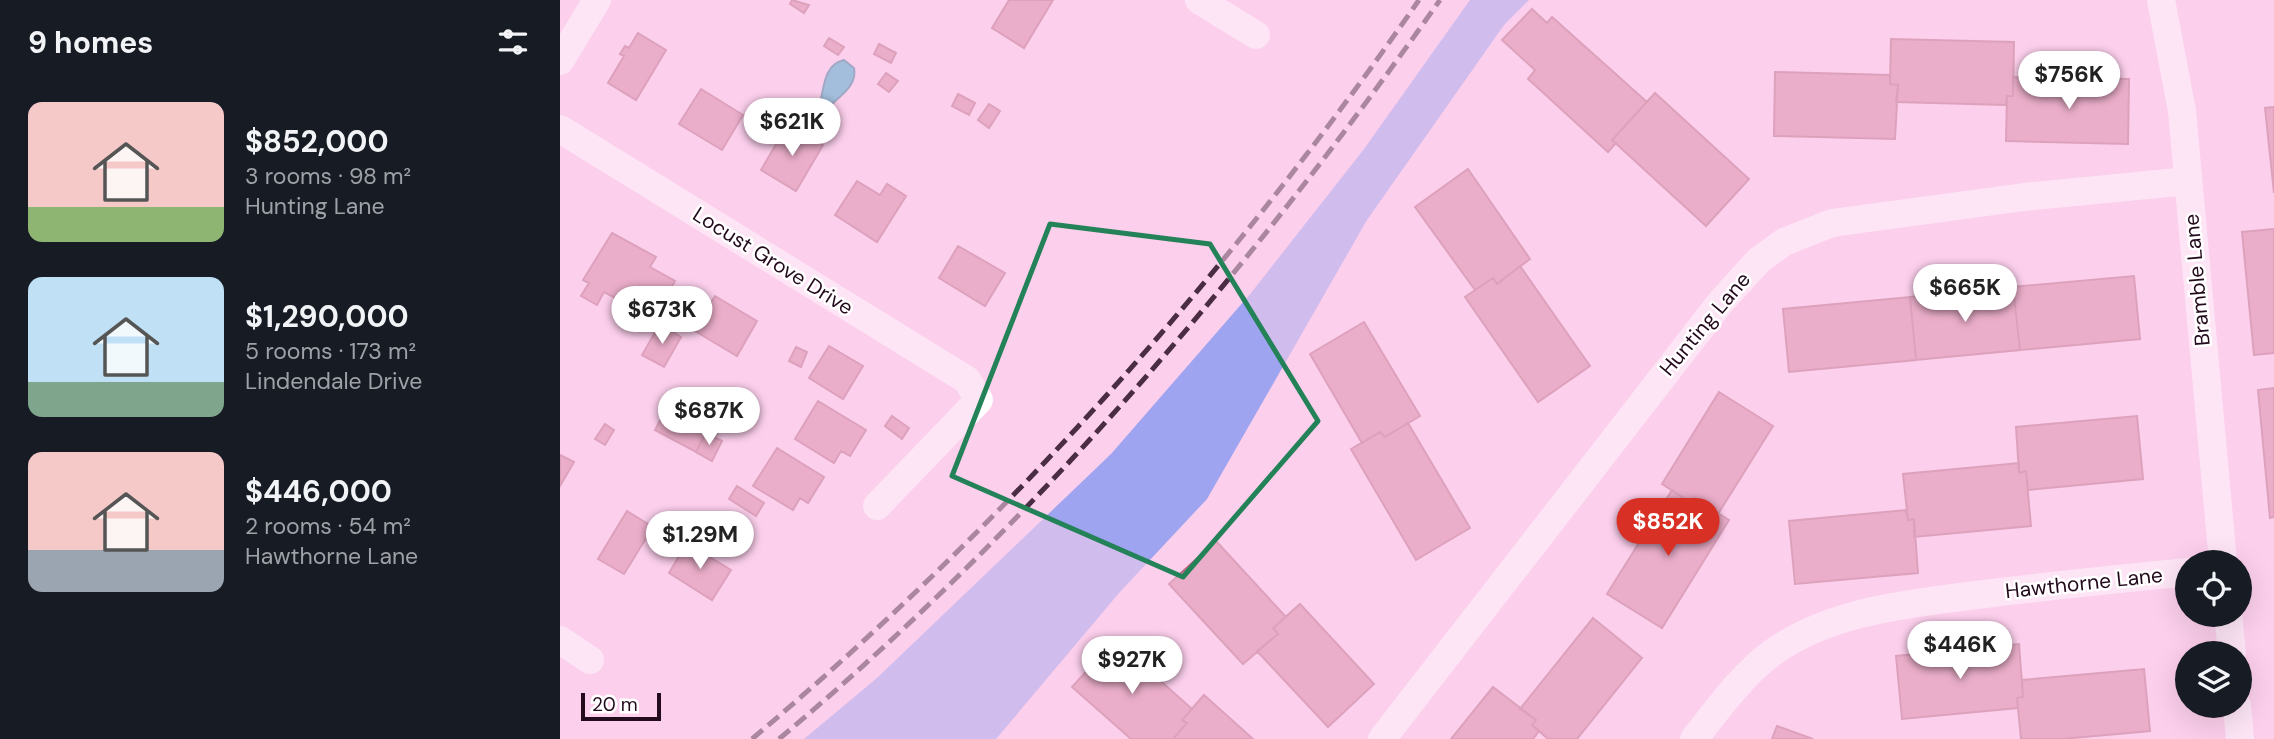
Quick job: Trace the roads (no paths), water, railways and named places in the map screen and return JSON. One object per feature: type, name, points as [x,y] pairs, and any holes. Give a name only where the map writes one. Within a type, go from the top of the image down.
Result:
[{"type":"street","points":[[560,61],[597,0]]},
{"type":"street","points":[[1199,0],[1256,35]]},
{"type":"street","name":"Bramble Lane","points":[[2161,0],[2182,111],[2222,550]]},
{"type":"street","name":"Locust Grove Drive","points":[[560,129],[967,380],[979,400],[877,506]]},
{"type":"street","name":"Hunting Lane","points":[[1382,739],[1720,303],[1759,260],[1784,242],[1832,223],[1883,214],[2189,181]]},
{"type":"street","name":"Hawthorne Lane","points":[[1694,739],[1751,671],[1782,647],[1827,625],[1863,614],[1918,603],[2175,573]]},
{"type":"street","points":[[560,640],[590,660]]},
{"type":"street","points":[[2238,718],[2240,739]]},
{"type":"railway","points":[[752,739],[846,657],[937,571],[1025,483],[1110,392],[1192,298],[1270,201],[1419,0]]},
{"type":"railway","points":[[779,739],[873,657],[963,572],[1050,483],[1134,391],[1292,199],[1440,0]]}]
